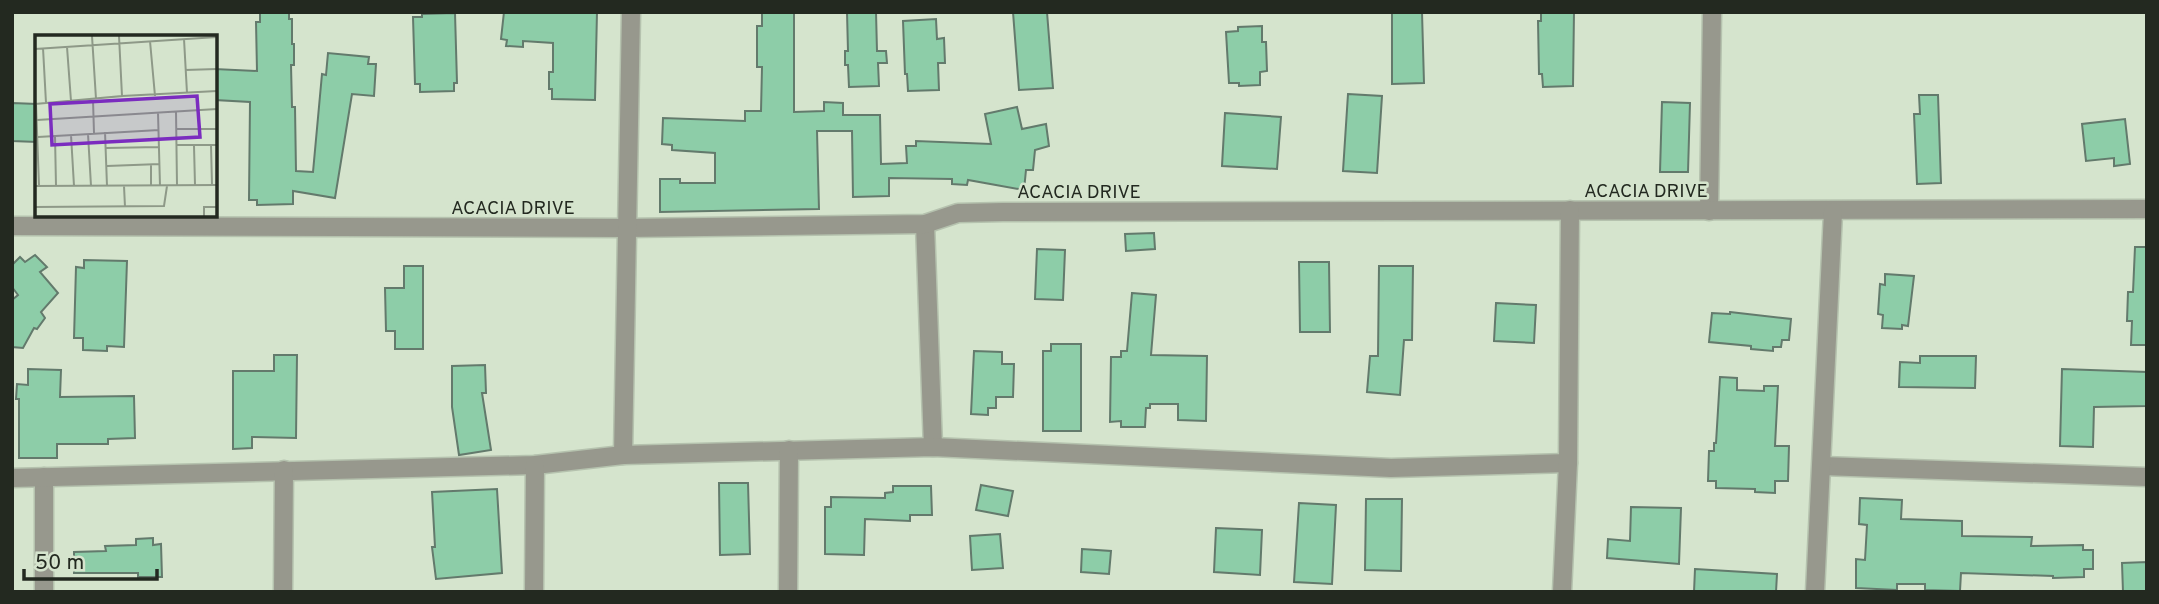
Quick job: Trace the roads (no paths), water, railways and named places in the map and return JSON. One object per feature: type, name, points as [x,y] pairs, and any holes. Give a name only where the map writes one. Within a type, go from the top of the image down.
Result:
[{"type":"street","points":[[623,456],[631,12]]},
{"type":"street","points":[[1709,211],[1712,12]]},
{"type":"street","name":"ACACIA DRIVE","points":[[12,226],[626,228],[925,224],[958,213],[1003,212],[1833,212],[2147,209]]},
{"type":"street","points":[[1562,592],[1568,463],[1570,210]]},
{"type":"street","points":[[1815,592],[1833,212]]},
{"type":"street","points":[[925,224],[933,447]]},
{"type":"street","points":[[12,478],[535,465],[623,456],[933,447],[1391,468],[1568,463]]},
{"type":"street","points":[[788,592],[789,450]]},
{"type":"street","points":[[534,592],[535,465]]},
{"type":"street","points":[[1822,466],[2147,477]]},
{"type":"street","points":[[283,592],[284,470]]},
{"type":"street","points":[[44,477],[44,592]]}]
